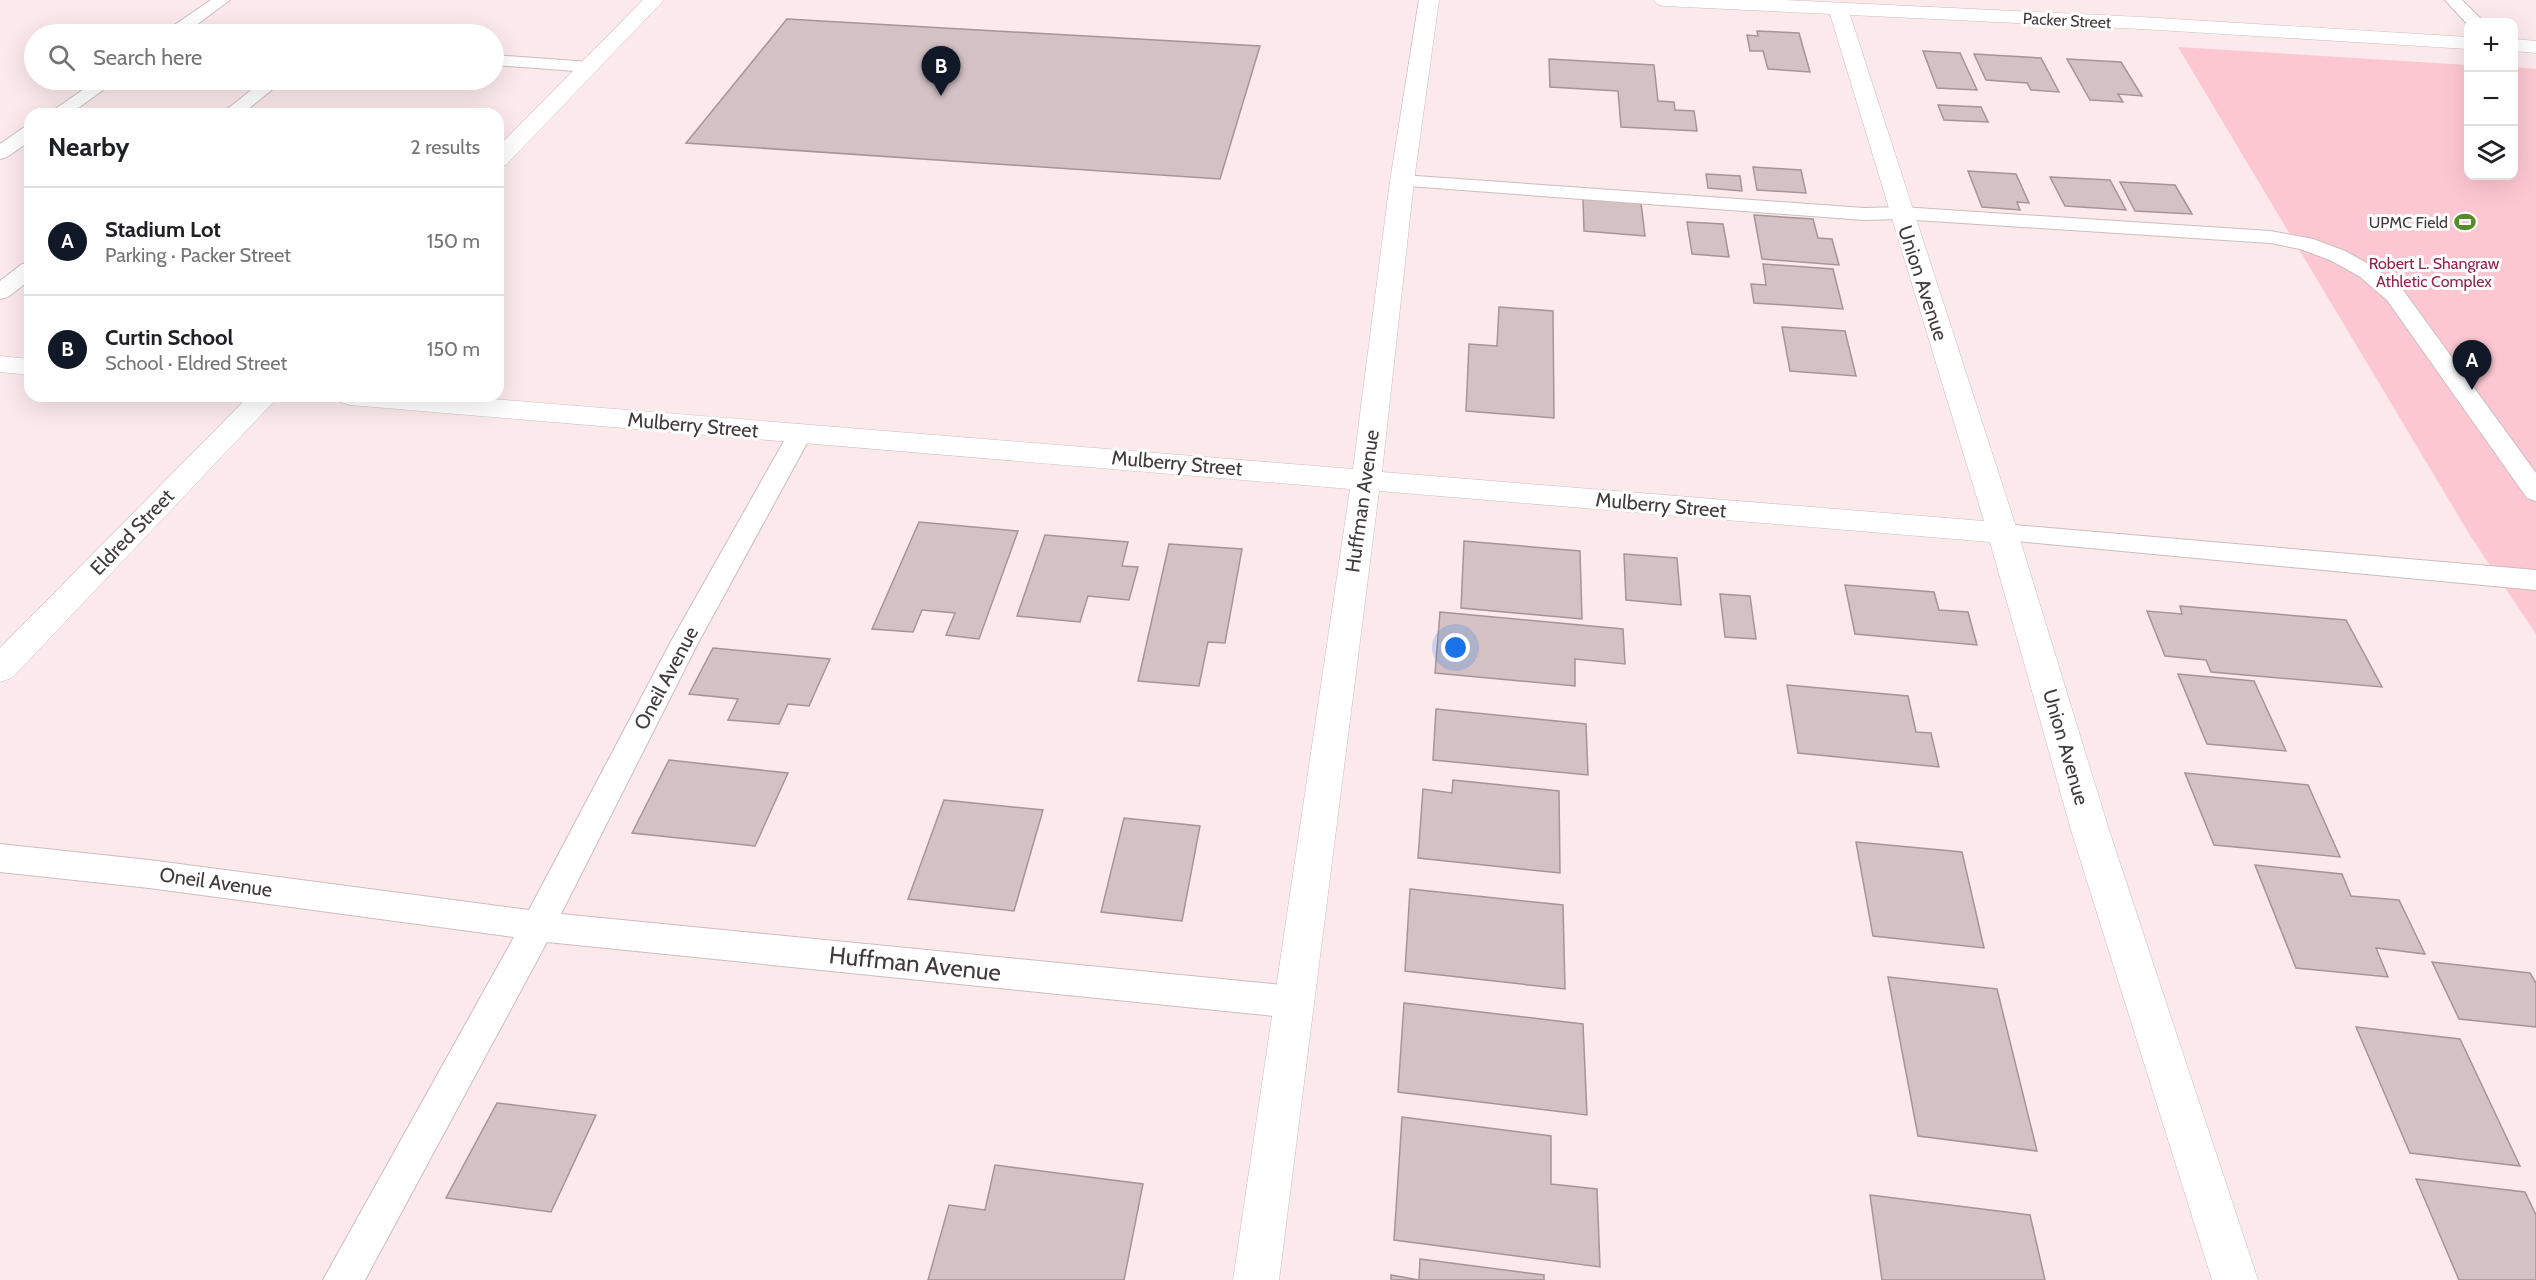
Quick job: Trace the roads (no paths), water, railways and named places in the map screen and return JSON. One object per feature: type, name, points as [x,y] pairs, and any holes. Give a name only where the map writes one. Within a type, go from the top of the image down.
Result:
[{"type":"street","points":[[504,153],[654,0]]},
{"type":"street","name":"Huffman Avenue","points":[[1256,1280],[1366,480],[1402,181],[1429,0]]},
{"type":"street","name":"Packer Street","points":[[1665,0],[1822,5],[2464,43]]},
{"type":"street","points":[[2125,0],[2141,23]]},
{"type":"street","name":"Union Avenue","points":[[1822,5],[1901,213],[2003,533],[2090,830],[2235,1280]]},
{"type":"street","points":[[2518,45],[2536,47]]},
{"type":"street","points":[[0,364],[24,366]]},
{"type":"street","name":"Eldred Street","points":[[0,669],[259,402]]},
{"type":"street","name":"Mulberry Street","points":[[421,402],[800,434],[1063,453],[2003,533]]},
{"type":"lane","points":[[187,24],[222,0]]},
{"type":"lane","points":[[2453,0],[2471,18]]},
{"type":"lane","points":[[504,61],[589,67]]},
{"type":"lane","points":[[66,108],[93,90]]},
{"type":"lane","points":[[238,108],[262,90]]},
{"type":"lane","points":[[0,153],[24,136]]},
{"type":"lane","name":"Union Avenue","points":[[1402,181],[1864,214],[1901,213],[2270,237],[2314,246],[2341,256],[2372,273],[2395,295],[2536,492]]},
{"type":"lane","points":[[0,292],[24,274]]},
{"type":"lane","name":"Oneil Avenue","points":[[343,1280],[538,926],[683,645],[800,434]]},
{"type":"lane","points":[[2003,533],[2536,580]]},
{"type":"lane","name":"Oneil Avenue","points":[[0,858],[149,874],[538,926]]},
{"type":"lane","name":"Huffman Avenue","points":[[538,926],[1293,1002]]},
{"type":"place","name":"Curtin School","points":[[941,96]]},
{"type":"place","name":"UPMC Field","points":[[2465,222]]},
{"type":"place","name":"Stadium Lot","points":[[2472,390]]},
{"type":"park label","name":"Robert L. Shangraw Athletic Complex","points":[[2434,272]]}]
